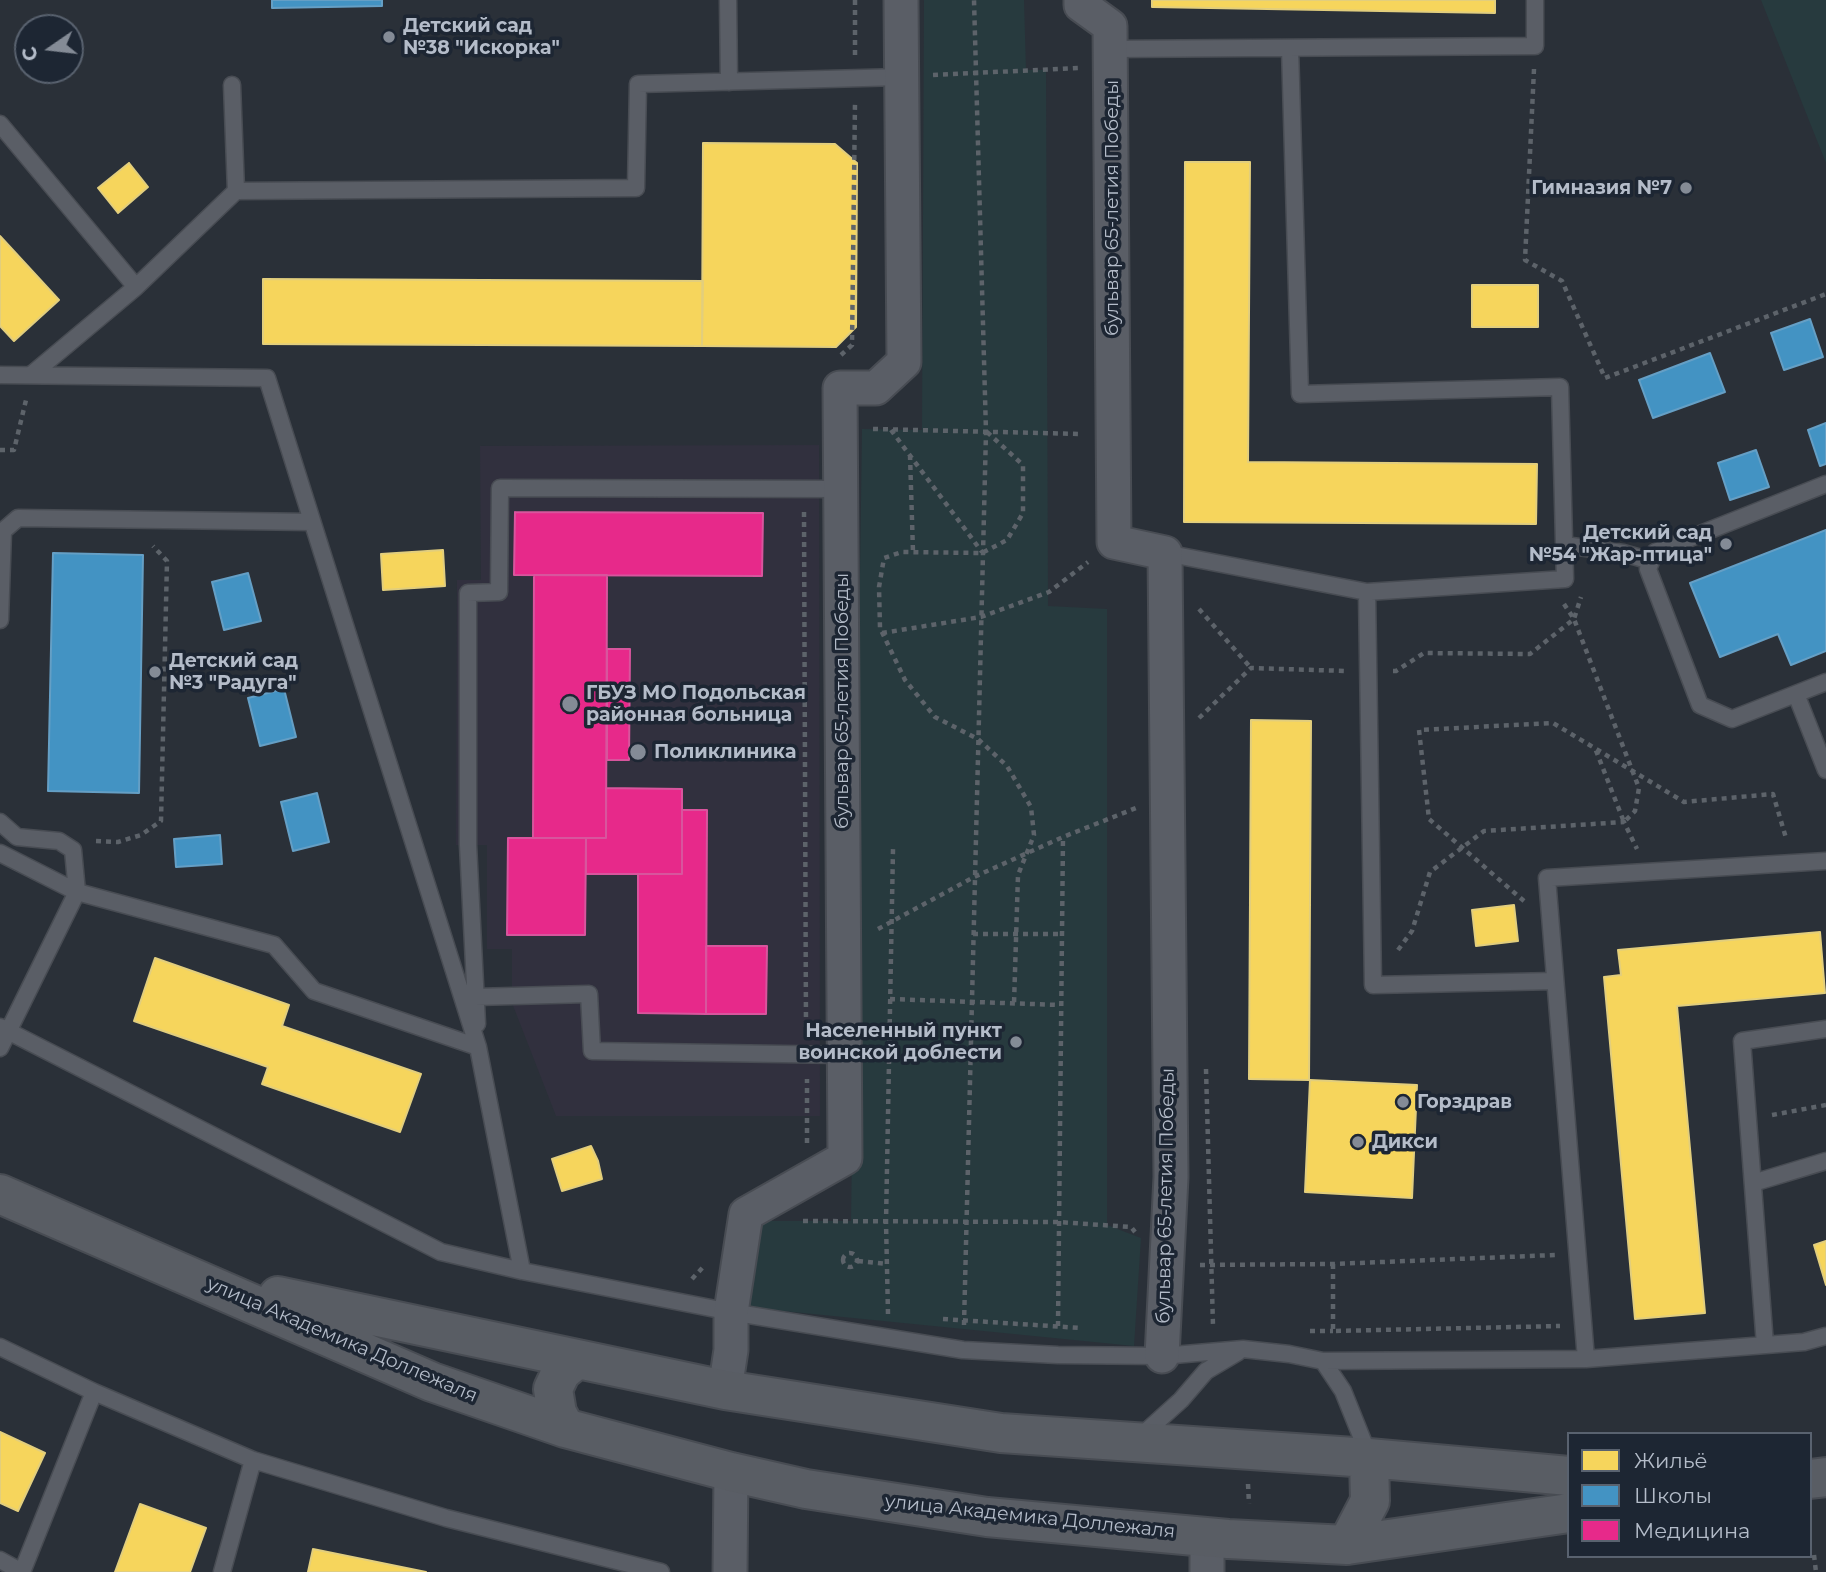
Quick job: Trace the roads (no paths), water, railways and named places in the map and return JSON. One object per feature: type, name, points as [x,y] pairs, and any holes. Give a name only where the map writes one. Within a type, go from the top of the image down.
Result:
[{"type":"main road","name":"улица Академика Доллежаля","points":[[0,1194],[432,1382],[565,1427],[731,1472],[806,1489],[1207,1554],[1348,1545],[1567,1513]]},
{"type":"main road","name":"улица Академика Доллежаля","points":[[190,1277],[725,1390],[1001,1433],[1369,1458],[1567,1476]]},
{"type":"main road","points":[[565,1427],[557,1413],[553,1390],[561,1373],[577,1359]]},
{"type":"main road","points":[[1348,1545],[1370,1501],[1369,1458]]},
{"type":"street","name":"бульвар 65-летия Победы","points":[[731,1312],[746,1214],[845,1158],[841,388],[876,387],[904,362],[901,0]]},
{"type":"street","name":"бульвар 65-летия Победы","points":[[1081,0],[1081,5],[1110,26],[1114,542],[1164,553],[1171,1177],[1162,1356]]},
{"type":"street","points":[[725,1390],[731,1350],[731,1312]]},
{"type":"street","points":[[730,1572],[731,1472]]},
{"type":"lane","points":[[729,0],[729,82]]},
{"type":"lane","points":[[1110,58],[1290,48],[1535,46],[1535,0]]},
{"type":"lane","points":[[1164,553],[1367,592],[1565,579],[1560,387],[1300,394],[1290,48]]},
{"type":"lane","points":[[31,375],[136,287],[236,191],[635,188],[638,84],[901,77]]},
{"type":"lane","points":[[232,85],[236,191]]},
{"type":"lane","points":[[0,124],[136,287]]},
{"type":"lane","points":[[0,375],[267,378],[478,1047],[522,1271]]},
{"type":"lane","points":[[1826,484],[1655,552],[1648,569],[1700,705],[1732,719],[1826,682]]},
{"type":"lane","points":[[478,1047],[468,837],[468,593],[499,592],[500,488],[841,489]]},
{"type":"lane","points":[[0,620],[3,531],[18,517],[312,522]]},
{"type":"lane","points":[[1564,545],[1623,553],[1651,561]]},
{"type":"lane","points":[[1367,592],[1373,985],[1555,981]]},
{"type":"lane","points":[[1796,694],[1826,771]]},
{"type":"lane","points":[[0,822],[17,837],[59,841],[73,850],[77,892],[3,1029],[0,1048]]},
{"type":"lane","points":[[0,853],[77,892],[274,945],[314,991],[478,1047]]},
{"type":"lane","points":[[1586,1359],[1547,878],[1826,861]]},
{"type":"lane","points":[[475,997],[589,994],[592,1051],[844,1055]]},
{"type":"lane","points":[[3,1029],[441,1252],[522,1271],[731,1312],[963,1350],[1058,1355],[1162,1356],[1244,1349],[1289,1354],[1323,1362],[1586,1359],[1804,1342],[1826,1336]]},
{"type":"lane","points":[[1765,1345],[1742,1041],[1826,1029]]},
{"type":"lane","points":[[1753,1183],[1826,1161]]},
{"type":"lane","points":[[0,1347],[94,1392],[253,1460],[446,1518],[661,1572]]},
{"type":"lane","points":[[1133,1442],[1173,1408],[1206,1371],[1244,1349]]},
{"type":"lane","points":[[1323,1362],[1343,1391],[1369,1458]]},
{"type":"lane","points":[[0,1560],[22,1572],[94,1392]]},
{"type":"lane","points":[[222,1572],[253,1460]]},
{"type":"place","name":"Детский сад №38 \"Искорка\"","points":[[389,37]]},
{"type":"place","name":"Гимназия №7","points":[[1686,188]]},
{"type":"place","name":"Детский сад №54 \"Жар-птица\"","points":[[1726,544]]},
{"type":"place","name":"Детский сад №3 \"Радуга\"","points":[[155,672]]},
{"type":"place","name":"ГБУЗ МО Подольская районная больница","points":[[570,704]]},
{"type":"place","name":"Поликлиника","points":[[638,752]]},
{"type":"place","name":"Населенный пункт воинской доблести","points":[[1016,1042]]},
{"type":"place","name":"Горздрав","points":[[1403,1102]]},
{"type":"place","name":"Дикси","points":[[1358,1142]]}]
